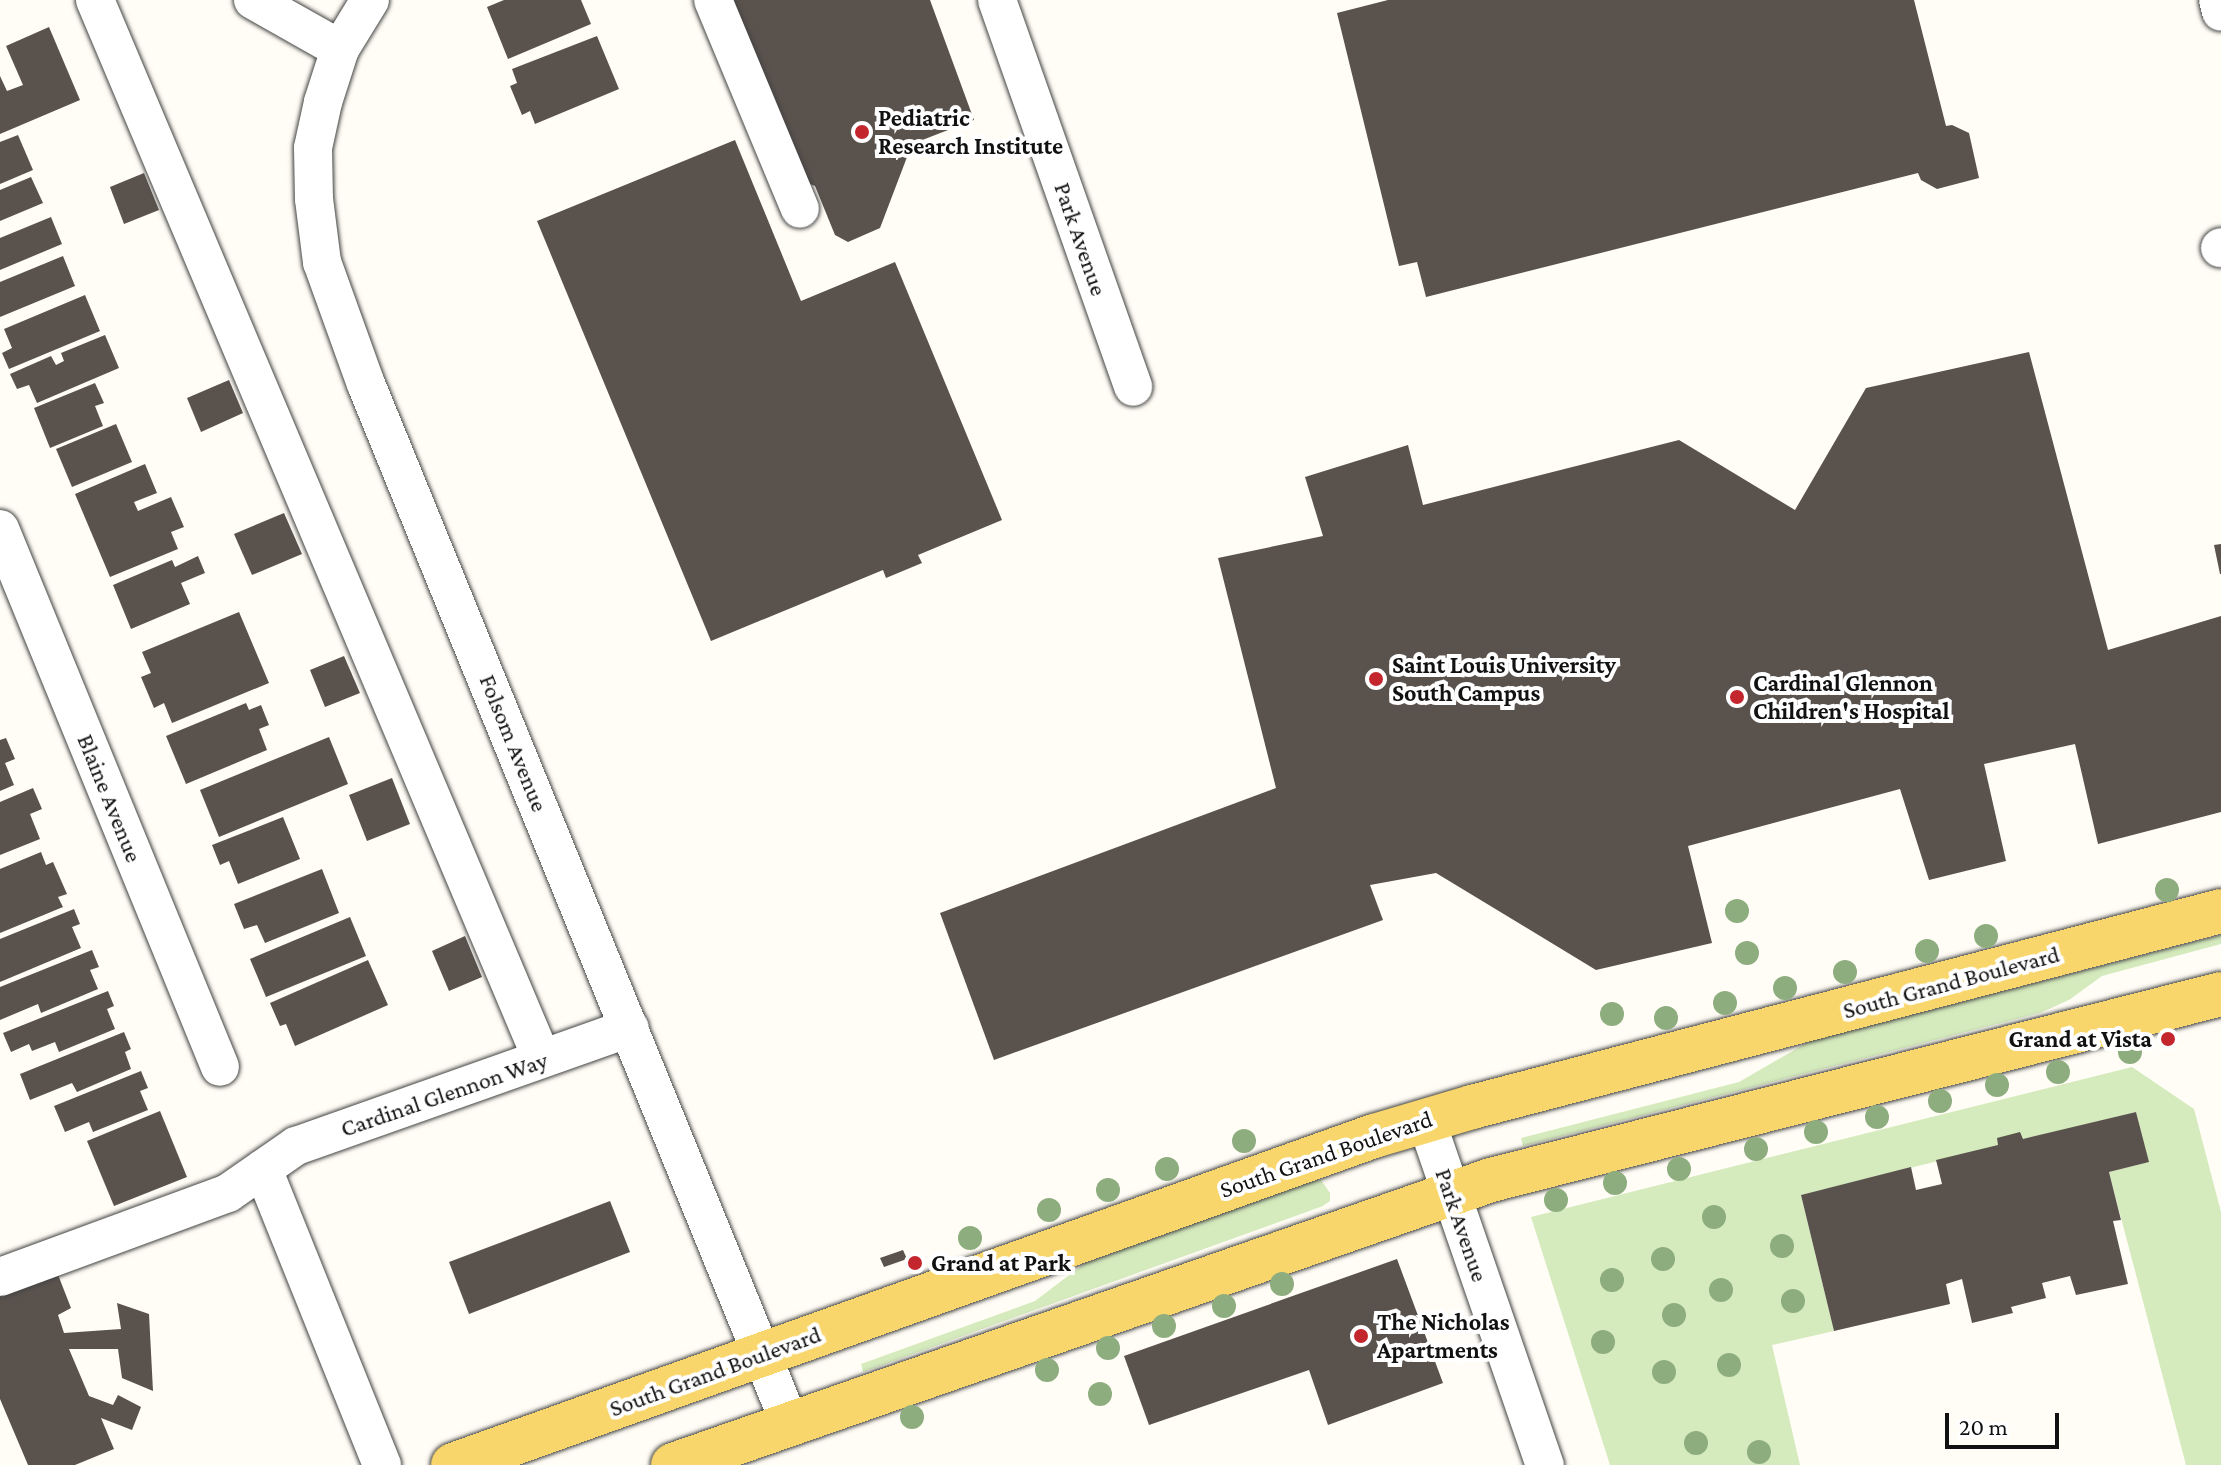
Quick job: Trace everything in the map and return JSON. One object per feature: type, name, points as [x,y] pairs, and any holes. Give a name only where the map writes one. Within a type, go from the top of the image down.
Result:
[{"type":"main road","name":"South Grand Boulevard","points":[[453,1465],[1318,1155],[1426,1120],[2221,911]]},
{"type":"main road","points":[[673,1465],[1450,1193],[2221,994]]},
{"type":"street","points":[[95,0],[542,1059]]},
{"type":"street","points":[[253,0],[340,49]]},
{"type":"street","name":"Folsom Avenue","points":[[370,0],[340,49],[323,102],[313,148],[314,199],[322,262],[366,384],[790,1424]]},
{"type":"street","points":[[713,0],[800,209]]},
{"type":"street","name":"Park Avenue","points":[[997,0],[1133,387]]},
{"type":"street","points":[[2218,0],[2221,12]]},
{"type":"street","name":"Blaine Avenue","points":[[0,529],[220,1067]]},
{"type":"street","name":"Cardinal Glennon Way","points":[[0,1277],[228,1193],[296,1146],[630,1028]]},
{"type":"street","name":"Park Avenue","points":[[1426,1120],[1545,1465]]},
{"type":"street","points":[[263,1169],[382,1465]]},
{"type":"green space","points":[[2221,935],[2221,944],[2102,976],[2069,1000],[2040,1013],[1523,1146],[1521,1138],[1739,1082],[1810,1041]]},
{"type":"green space","points":[[2132,1067],[2194,1109],[2221,1212],[2221,1465],[2186,1465],[2109,1172],[2148,1162],[2136,1112],[1801,1195],[1834,1331],[1772,1345],[1800,1465],[1610,1465],[1531,1217]]},
{"type":"green space","points":[[1313,1180],[1321,1180],[1330,1193],[1330,1201],[1323,1206],[863,1372],[861,1364],[1035,1301],[1085,1263]]},
{"type":"building","points":[[504,0],[581,0],[591,24],[508,59],[487,7]]},
{"type":"building","name":"Pediatric Research Institute","points":[[727,0],[930,0],[974,120],[912,144],[880,228],[848,242],[835,235],[815,186],[800,180]]},
{"type":"building","points":[[1388,0],[1914,0],[1946,126],[1952,125],[1969,133],[1979,178],[1937,189],[1921,180],[1918,173],[1426,297],[1417,262],[1399,266],[1337,13]]},
{"type":"building","points":[[49,27],[80,100],[0,134],[0,76],[7,91],[23,85],[6,46]]},
{"type":"building","points":[[597,36],[619,89],[535,124],[530,111],[522,115],[510,86],[517,83],[512,69]]},
{"type":"building","points":[[18,135],[33,170],[0,184],[0,142]]},
{"type":"building","points":[[735,140],[801,301],[895,262],[1002,520],[918,555],[922,563],[886,578],[883,570],[711,641],[537,221]]},
{"type":"building","points":[[144,173],[159,210],[124,224],[110,187]]},
{"type":"building","points":[[31,177],[43,203],[0,221],[0,190]]},
{"type":"building","points":[[51,217],[62,244],[0,270],[0,238]]},
{"type":"building","points":[[63,256],[75,286],[0,317],[0,282]]},
{"type":"building","points":[[85,295],[100,331],[9,369],[2,353],[12,348],[4,329]]},
{"type":"building","points":[[105,335],[119,368],[37,403],[29,385],[17,389],[10,374],[51,356],[56,365],[64,361],[61,353]]},
{"type":"building","name":"Cardinal Glennon Children's Hospital","points":[[2029,352],[2108,650],[2221,616],[2221,812],[2098,844],[2075,744],[1984,764],[2006,861],[1929,880],[1900,789],[1688,846],[1712,943],[1596,970],[1436,873],[1370,885],[1383,920],[994,1060],[940,913],[1276,788],[1218,558],[1323,536],[1305,477],[1408,445],[1423,505],[1679,440],[1795,510],[1866,388]]},
{"type":"building","points":[[229,380],[243,413],[201,432],[187,398]]},
{"type":"building","points":[[95,383],[104,403],[95,406],[103,426],[50,448],[34,408]]},
{"type":"building","points":[[116,424],[132,462],[72,487],[56,449]]},
{"type":"building","points":[[145,464],[157,493],[134,502],[138,511],[171,497],[184,527],[171,532],[178,549],[110,577],[75,494]]},
{"type":"building","points":[[284,513],[302,554],[252,575],[234,534]]},
{"type":"building","points":[[2221,544],[2221,574],[2220,574],[2214,545]]},
{"type":"building","points":[[198,556],[205,573],[181,583],[190,604],[131,629],[113,585],[172,560],[175,567]]},
{"type":"building","points":[[239,612],[269,683],[172,723],[164,703],[154,708],[141,677],[151,673],[142,652]]},
{"type":"building","points":[[344,656],[360,693],[325,707],[310,670]]},
{"type":"building","points":[[246,703],[249,710],[261,705],[269,725],[259,729],[267,750],[186,784],[166,736]]},
{"type":"building","points":[[329,737],[348,784],[219,837],[200,790]]},
{"type":"building","points":[[6,738],[15,759],[5,763],[14,785],[0,791],[0,740]]},
{"type":"building","points":[[392,778],[410,824],[367,841],[349,795]]},
{"type":"building","points":[[33,788],[42,809],[30,814],[40,839],[0,855],[0,802]]},
{"type":"building","points":[[283,817],[300,859],[238,884],[229,861],[220,865],[212,845]]},
{"type":"building","points":[[41,852],[46,865],[53,862],[67,894],[58,897],[63,907],[0,933],[0,869]]},
{"type":"building","points":[[322,869],[339,913],[265,943],[257,925],[244,929],[234,904]]},
{"type":"building","points":[[74,909],[80,924],[72,927],[81,948],[0,982],[0,939]]},
{"type":"building","points":[[350,917],[366,956],[266,997],[250,959]]},
{"type":"building","points":[[465,936],[482,977],[449,991],[432,951]]},
{"type":"building","points":[[92,950],[99,967],[90,970],[98,989],[41,1013],[38,1004],[0,1020],[0,987]]},
{"type":"building","points":[[368,960],[388,1005],[295,1046],[286,1024],[280,1026],[270,1003]]},
{"type":"building","points":[[108,991],[114,1006],[107,1009],[115,1029],[59,1052],[55,1042],[32,1051],[29,1044],[11,1052],[3,1033]]},
{"type":"building","points":[[124,1032],[131,1049],[125,1052],[131,1069],[77,1092],[72,1083],[30,1100],[20,1074]]},
{"type":"building","points":[[141,1071],[148,1088],[140,1091],[148,1110],[93,1132],[89,1122],[65,1132],[54,1106]]},
{"type":"building","points":[[160,1111],[187,1177],[114,1206],[87,1141]]},
{"type":"building","points":[[2136,1112],[2149,1162],[2109,1172],[2121,1220],[2113,1221],[2128,1284],[2076,1295],[2070,1276],[2042,1283],[2046,1298],[2011,1307],[2013,1313],[1972,1323],[1962,1279],[1946,1284],[1950,1304],[1834,1331],[1801,1195],[1911,1167],[1916,1190],[1942,1184],[1936,1160],[1998,1145],[1997,1138],[2020,1132],[2023,1139]]},
{"type":"building","points":[[610,1201],[630,1252],[469,1314],[449,1262]]},
{"type":"building","points":[[903,1250],[907,1259],[884,1267],[880,1258]]},
{"type":"building","points":[[1397,1259],[1443,1383],[1328,1425],[1309,1370],[1149,1425],[1124,1356]]},
{"type":"building","points":[[55,1267],[71,1308],[58,1315],[64,1333],[121,1329],[117,1303],[149,1314],[153,1391],[122,1378],[118,1349],[69,1349],[89,1396],[113,1405],[118,1395],[141,1407],[132,1430],[101,1418],[114,1449],[75,1465],[28,1465],[0,1399],[0,1288]]},
{"type":"place","name":"Pediatric Research Institute","points":[[862,132]]},
{"type":"place","name":"Saint Louis University South Campus","points":[[1376,679]]},
{"type":"place","name":"Cardinal Glennon Children's Hospital","points":[[1737,697]]},
{"type":"place","name":"Grand at Vista","points":[[2168,1039]]},
{"type":"place","name":"Grand at Park","points":[[915,1263]]},
{"type":"place","name":"The Nicholas Apartments","points":[[1361,1336]]}]
